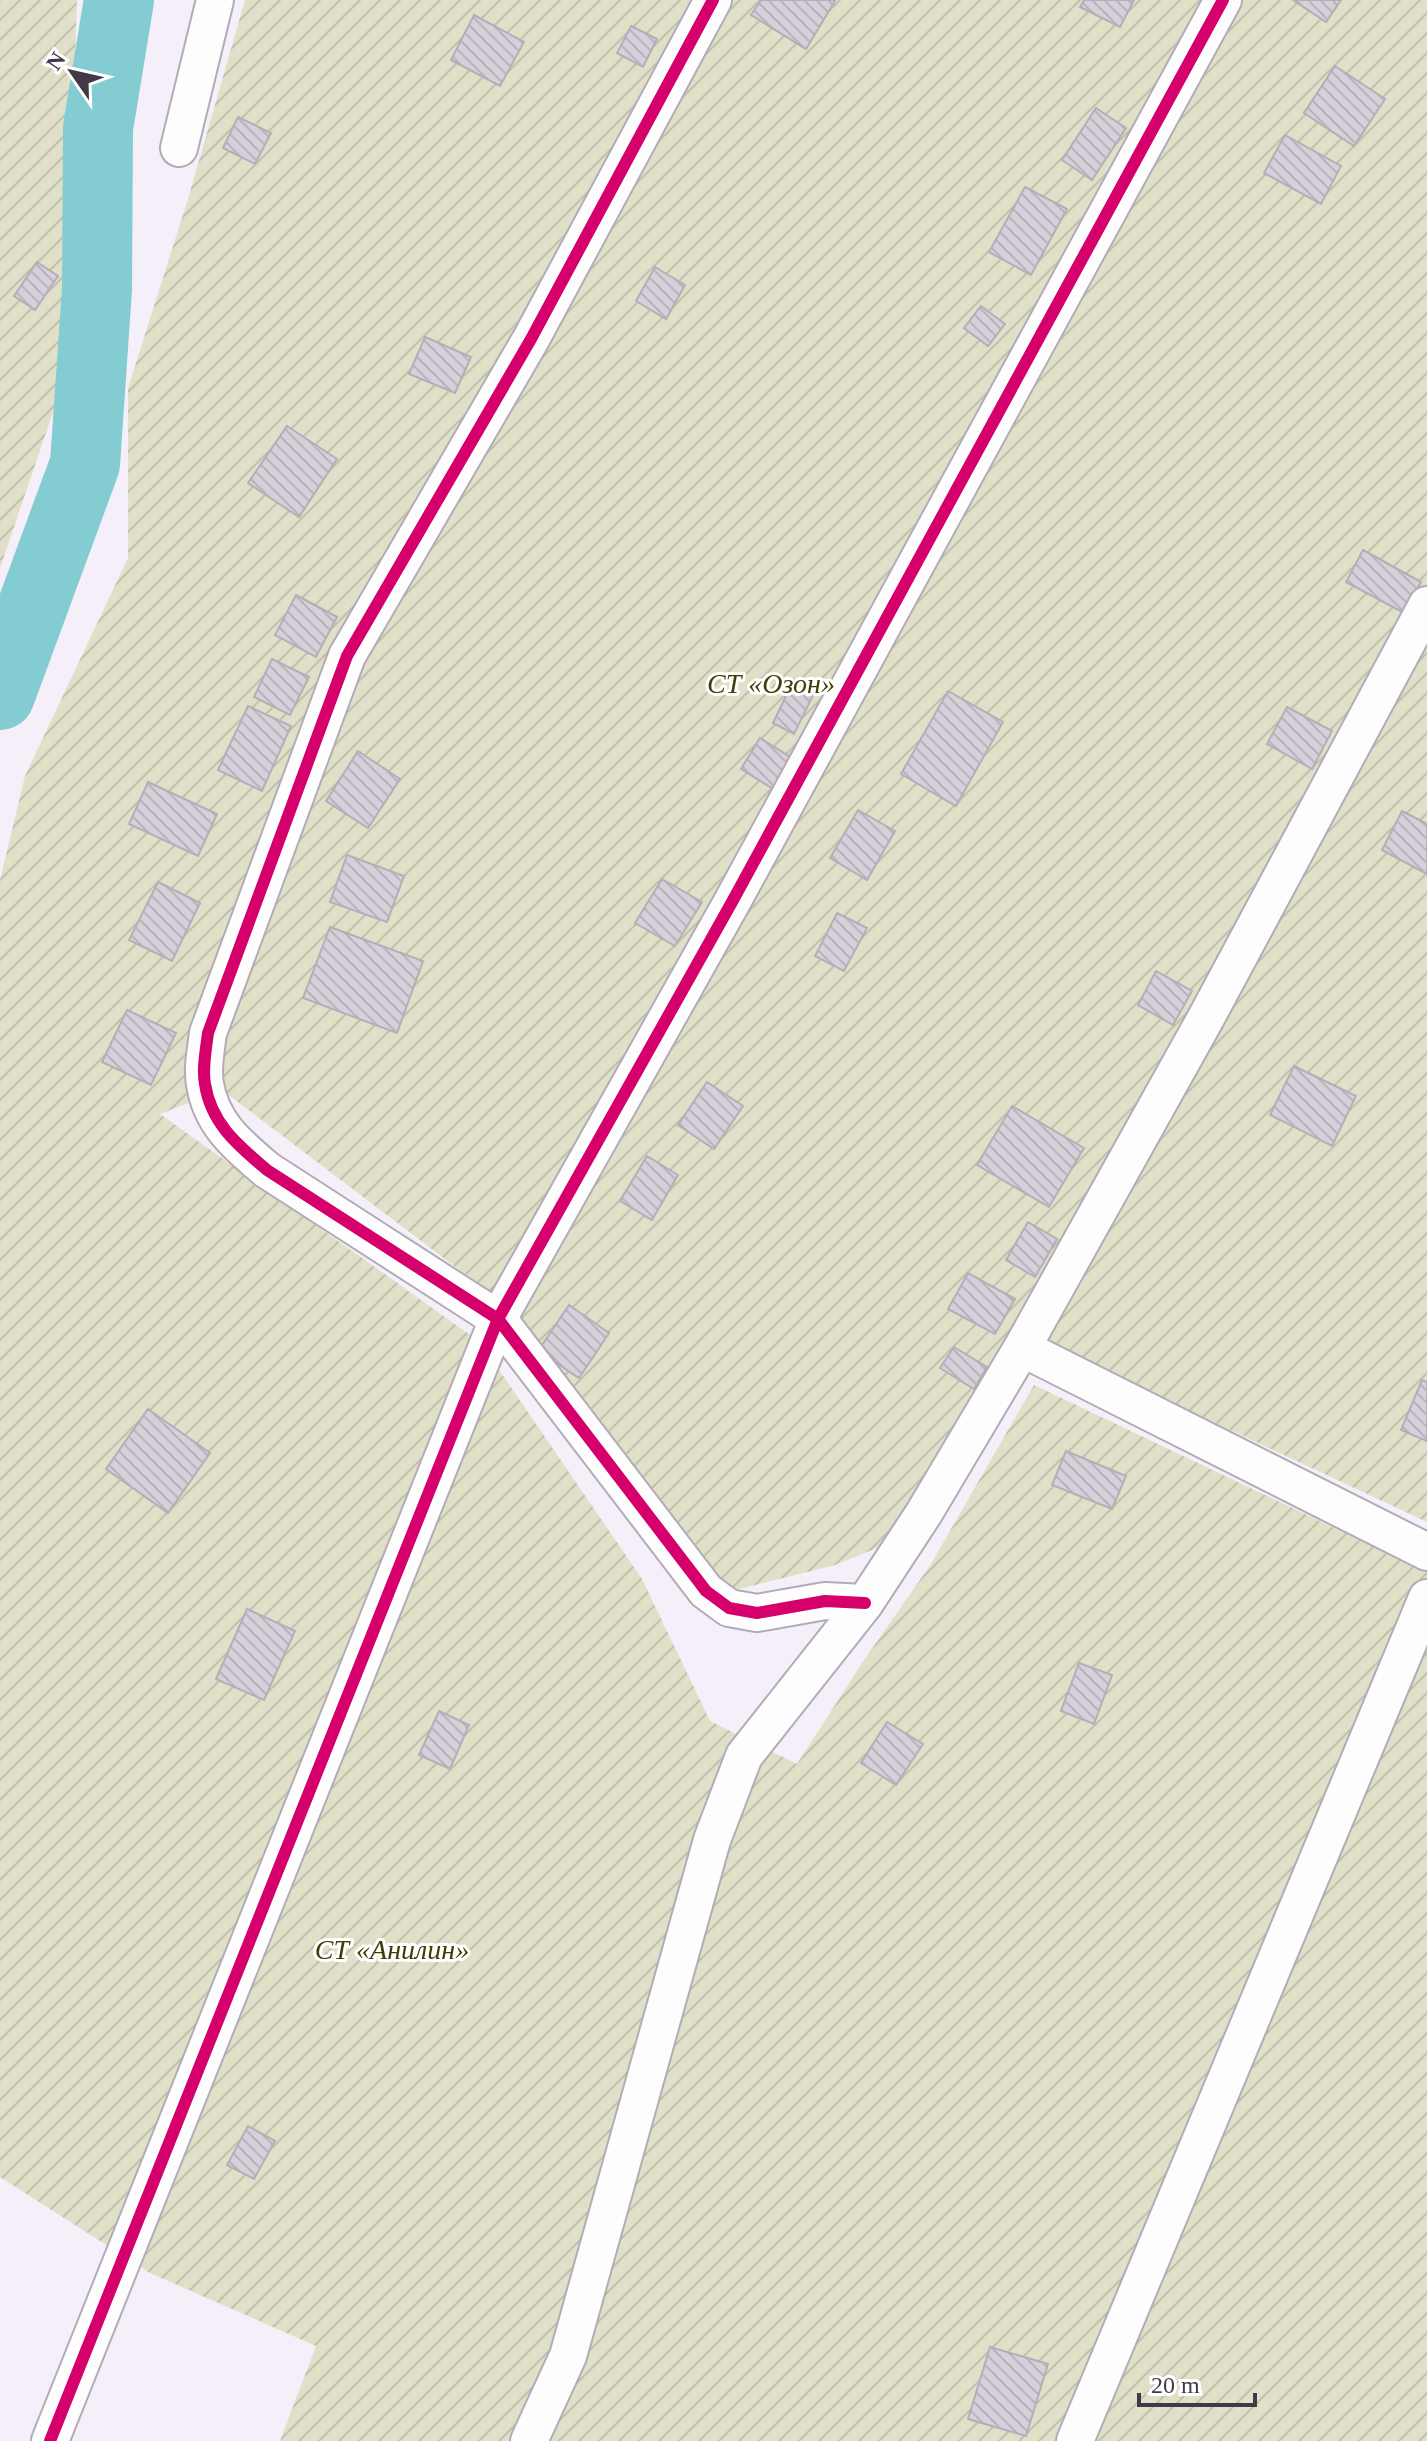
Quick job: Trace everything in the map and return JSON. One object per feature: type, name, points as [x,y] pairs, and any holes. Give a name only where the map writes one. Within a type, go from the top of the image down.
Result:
[{"type":"street","points":[[179,148],[215,0]]},
{"type":"street","points":[[713,0],[531,339],[347,656],[208,1033],[204,1082],[214,1116],[234,1141],[267,1170],[498,1319],[706,1591],[729,1608],[757,1613],[825,1601],[865,1603]]},
{"type":"street","points":[[50,2441],[498,1319],[763,847],[1223,0]]},
{"type":"street","points":[[529,2441],[568,2356],[712,1840],[744,1756],[865,1603],[924,1513],[1022,1348],[1200,1030],[1427,605]]},
{"type":"street","points":[[1022,1348],[1427,1552]]},
{"type":"street","points":[[1075,2441],[1427,1598]]},
{"type":"green space","points":[[0,0],[77,0],[64,380],[0,568]]},
{"type":"green space","points":[[245,0],[1427,0],[1427,1522],[1066,1353],[1009,1335],[892,1542],[835,1565],[727,1592],[507,1306],[222,1090],[160,1114],[480,1342],[642,1579],[710,1721],[797,1764],[931,1564],[1034,1385],[1427,1572],[1427,2441],[280,2441],[316,2346],[150,2273],[0,2177],[0,880],[25,776],[128,558],[128,388],[188,199]]},
{"type":"building","points":[[761,0],[835,1],[806,49],[751,15]]},
{"type":"building","points":[[1084,0],[1134,0],[1120,27],[1080,7]]},
{"type":"building","points":[[1293,0],[1341,0],[1326,22]]},
{"type":"building","points":[[474,15],[524,42],[500,86],[451,60]]},
{"type":"building","points":[[631,26],[657,39],[643,67],[617,53]]},
{"type":"building","points":[[1335,66],[1385,99],[1354,146],[1304,113]]},
{"type":"building","points":[[1096,108],[1126,128],[1092,180],[1062,160]]},
{"type":"building","points":[[238,117],[271,133],[255,164],[223,148]]},
{"type":"building","points":[[1285,135],[1341,166],[1321,204],[1264,173]]},
{"type":"building","points":[[1025,187],[1067,209],[1031,275],[989,252]]},
{"type":"building","points":[[37,262],[58,276],[35,310],[14,296]]},
{"type":"building","points":[[655,267],[685,285],[666,319],[636,301]]},
{"type":"building","points":[[981,306],[1005,324],[988,346],[964,328]]},
{"type":"building","points":[[425,337],[471,357],[455,393],[409,374]]},
{"type":"building","points":[[287,426],[337,459],[299,517],[248,483]]},
{"type":"building","points":[[1363,550],[1421,582],[1404,613],[1346,582]]},
{"type":"building","points":[[296,595],[337,617],[316,657],[275,635]]},
{"type":"building","points":[[272,659],[309,677],[290,715],[254,697]]},
{"type":"building","points":[[794,679],[816,689],[794,734],[773,723]]},
{"type":"building","points":[[948,691],[1003,722],[956,806],[901,774]]},
{"type":"building","points":[[248,706],[291,726],[262,791],[218,770]]},
{"type":"building","points":[[1287,707],[1332,731],[1312,769],[1267,744]]},
{"type":"building","points":[[760,738],[795,760],[775,790],[741,769]]},
{"type":"building","points":[[358,751],[400,779],[368,828],[326,801]]},
{"type":"building","points":[[148,782],[217,814],[198,856],[129,824]]},
{"type":"building","points":[[858,810],[895,831],[867,880],[830,858]]},
{"type":"building","points":[[1402,811],[1427,824],[1427,874],[1382,850]]},
{"type":"building","points":[[347,855],[404,876],[387,922],[330,902]]},
{"type":"building","points":[[662,879],[702,902],[675,946],[635,923]]},
{"type":"building","points":[[158,882],[200,903],[172,961],[129,940]]},
{"type":"building","points":[[837,913],[867,928],[844,971],[815,956]]},
{"type":"building","points":[[330,927],[423,961],[397,1033],[303,998]]},
{"type":"building","points":[[1156,971],[1192,991],[1173,1025],[1138,1005]]},
{"type":"building","points":[[127,1010],[176,1033],[151,1085],[102,1062]]},
{"type":"building","points":[[1294,1066],[1356,1096],[1332,1146],[1270,1115]]},
{"type":"building","points":[[707,1082],[743,1106],[714,1149],[678,1125]]},
{"type":"building","points":[[1012,1106],[1084,1148],[1049,1207],[977,1165]]},
{"type":"building","points":[[647,1156],[678,1175],[652,1220],[620,1201]]},
{"type":"building","points":[[1028,1222],[1057,1239],[1035,1277],[1006,1260]]},
{"type":"building","points":[[968,1273],[1015,1299],[995,1334],[948,1309]]},
{"type":"building","points":[[569,1305],[609,1333],[579,1378],[538,1351]]},
{"type":"building","points":[[954,1347],[987,1367],[974,1389],[940,1368]]},
{"type":"building","points":[[1422,1380],[1427,1382],[1427,1441],[1401,1430]]},
{"type":"building","points":[[148,1409],[210,1453],[168,1513],[106,1469]]},
{"type":"building","points":[[1066,1451],[1126,1476],[1112,1509],[1052,1485]]},
{"type":"building","points":[[247,1609],[295,1631],[264,1700],[216,1679]]},
{"type":"building","points":[[1079,1663],[1112,1675],[1094,1724],[1061,1711]]},
{"type":"building","points":[[439,1711],[469,1725],[450,1769],[419,1755]]},
{"type":"building","points":[[887,1722],[923,1744],[896,1785],[861,1763]]},
{"type":"building","points":[[248,2126],[275,2141],[254,2179],[227,2165]]},
{"type":"building","points":[[990,2347],[1048,2364],[1026,2436],[968,2419]]},
{"type":"waterway","points":[[0,695],[85,464],[97,289],[98,128],[119,0]]},
{"type":"cycle path","points":[[713,0],[531,339],[347,656],[208,1033],[204,1078],[208,1098],[220,1122],[237,1143],[267,1170],[498,1319],[706,1591],[729,1608],[757,1613],[825,1601],[865,1603]]},
{"type":"cycle path","points":[[50,2441],[498,1319],[732,902],[1223,0]]},
{"type":"park label","name":"СТ «Озон»","points":[[771,683]]},
{"type":"park label","name":"СТ «Анилин»","points":[[392,1949]]}]
